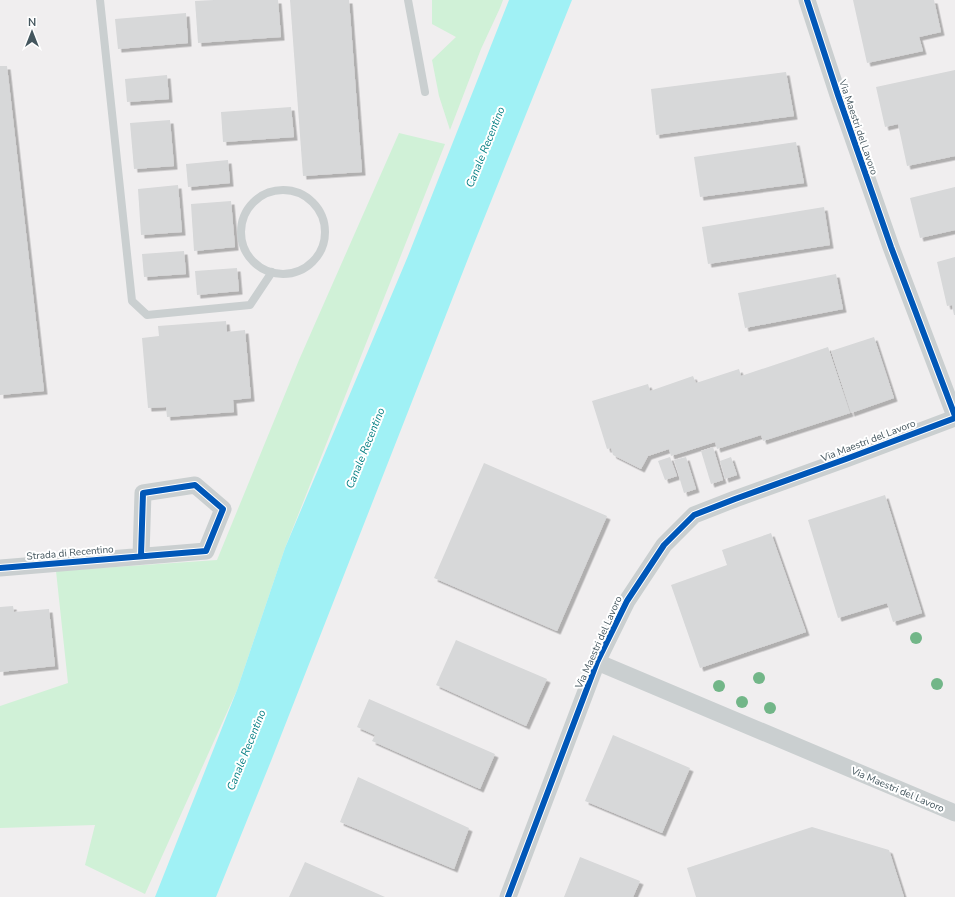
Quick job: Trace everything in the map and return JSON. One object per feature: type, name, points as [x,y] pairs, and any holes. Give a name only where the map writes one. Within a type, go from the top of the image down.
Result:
[{"type":"street","name":"Via Maestri del Lavoro","points":[[508,897],[598,662],[627,601],[664,545],[694,515],[955,417],[891,247],[838,95],[807,0]]},
{"type":"street","name":"Strada di Recentino","points":[[0,568],[206,551],[223,509],[195,485],[143,493],[141,556]]},
{"type":"street","name":"Via Maestri del Lavoro","points":[[598,662],[955,813]]},
{"type":"lane","points":[[106,0],[100,0],[132,301],[147,314],[250,305],[272,272]]},
{"type":"lane","points":[[408,0],[425,92]]},
{"type":"lane","points":[[289,190],[302,195],[313,203],[321,214],[325,227],[324,241],[319,253],[310,264],[298,271],[285,274],[272,272],[259,266],[249,256],[242,244],[242,223],[251,204],[262,196],[275,191],[289,190]]},
{"type":"green space","points":[[432,0],[503,0],[481,49],[450,130],[439,96],[432,60],[456,37],[432,24]]},
{"type":"green space","points":[[399,133],[445,144],[285,548],[237,690],[145,894],[85,865],[95,825],[0,828],[0,706],[68,683],[56,571],[217,560],[299,360]]},
{"type":"water","name":"Canale Recentino","points":[[509,0],[572,0],[473,246],[271,761],[216,897],[155,897],[237,690],[285,548],[408,256]]},
{"type":"building","points":[[278,0],[281,37],[198,43],[195,1]]},
{"type":"building","points":[[290,0],[349,0],[362,172],[303,176]]},
{"type":"building","points":[[853,0],[934,0],[941,32],[919,37],[923,51],[867,63]]},
{"type":"building","points":[[186,13],[188,43],[118,49],[115,19]]},
{"type":"building","points":[[0,66],[7,66],[44,391],[0,395]]},
{"type":"building","points":[[955,70],[955,156],[907,166],[898,124],[885,127],[876,87]]},
{"type":"building","points":[[786,72],[794,116],[656,135],[651,89]]},
{"type":"building","points":[[167,75],[169,99],[127,102],[125,79]]},
{"type":"building","points":[[291,107],[294,137],[223,142],[221,112]]},
{"type":"building","points":[[170,120],[174,166],[134,169],[130,123]]},
{"type":"building","points":[[796,142],[804,183],[700,197],[694,157]]},
{"type":"building","points":[[228,160],[230,183],[188,187],[186,164]]},
{"type":"building","points":[[178,185],[182,232],[141,235],[138,189]]},
{"type":"building","points":[[955,187],[955,230],[920,238],[910,198]]},
{"type":"building","points":[[231,201],[235,247],[194,251],[191,204]]},
{"type":"building","points":[[824,207],[830,245],[708,264],[702,227]]},
{"type":"building","points":[[184,251],[186,274],[144,277],[142,254]]},
{"type":"building","points":[[955,257],[954,315],[952,305],[947,306],[937,262]]},
{"type":"building","points":[[237,268],[239,291],[197,295],[195,271]]},
{"type":"building","points":[[836,274],[843,309],[745,328],[738,293]]},
{"type":"building","points":[[226,321],[227,332],[245,330],[251,398],[233,400],[234,412],[167,417],[166,407],[148,408],[142,338],[159,336],[158,326]]},
{"type":"building","points":[[874,337],[894,398],[851,413],[831,351]]},
{"type":"building","points":[[828,347],[850,413],[763,441],[761,435],[717,449],[715,442],[671,456],[669,449],[648,456],[641,469],[613,455],[611,448],[607,449],[592,401],[648,384],[650,391],[693,376],[696,383],[739,369],[741,376]]},
{"type":"building","points":[[713,447],[723,480],[711,484],[701,451]]},
{"type":"building","points":[[670,457],[677,476],[665,480],[658,461]]},
{"type":"building","points":[[686,457],[696,489],[684,493],[674,460]]},
{"type":"building","points":[[731,457],[737,475],[725,479],[720,461]]},
{"type":"building","points":[[484,463],[607,516],[557,631],[434,578]]},
{"type":"building","points":[[885,495],[922,613],[893,622],[887,603],[838,618],[808,520]]},
{"type":"building","points":[[771,533],[806,632],[700,668],[671,585],[727,565],[722,550]]},
{"type":"building","points":[[13,606],[14,612],[49,609],[55,666],[0,672],[0,607]]},
{"type":"building","points":[[456,640],[547,679],[526,726],[436,685]]},
{"type":"building","points":[[369,699],[495,754],[480,789],[372,741],[375,735],[357,727]]},
{"type":"building","points":[[613,735],[690,768],[662,833],[585,801]]},
{"type":"building","points":[[358,777],[469,828],[454,869],[340,822]]},
{"type":"building","points":[[812,827],[889,850],[904,897],[696,897],[687,868]]},
{"type":"building","points":[[580,857],[640,881],[633,897],[564,897]]},
{"type":"building","points":[[305,862],[385,897],[289,897]]},
{"type":"cycle path","points":[[807,0],[838,95],[891,247],[955,416]]},
{"type":"cycle path","points":[[508,897],[597,662],[627,601],[664,545],[694,515],[955,418]]},
{"type":"cycle path","points":[[0,568],[206,551],[223,509],[195,485],[143,493],[141,556]]}]
